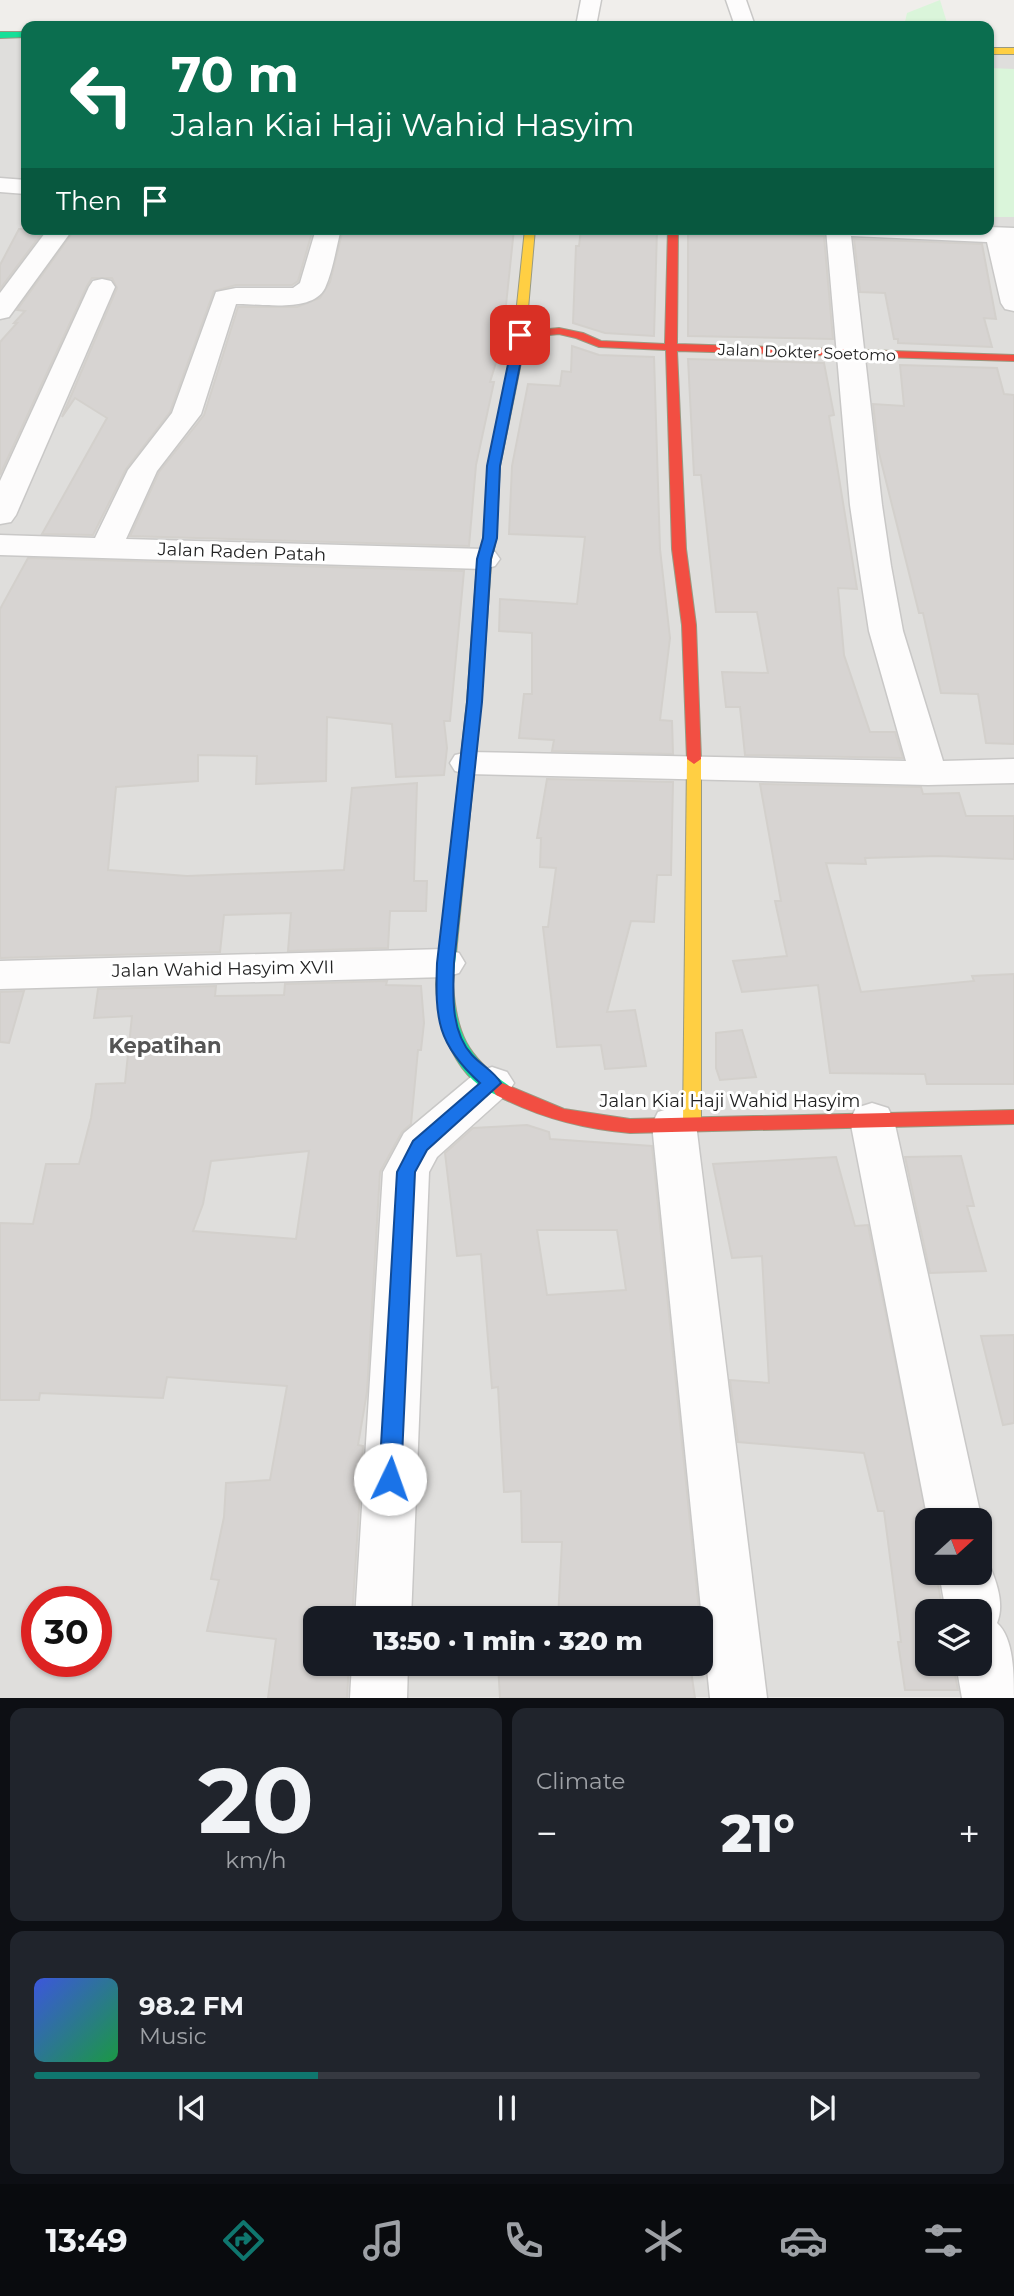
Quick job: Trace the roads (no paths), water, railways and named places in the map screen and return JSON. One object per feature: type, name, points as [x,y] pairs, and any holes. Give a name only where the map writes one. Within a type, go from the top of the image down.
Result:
[{"type":"street","points":[[587,21],[591,0]]},
{"type":"street","points":[[736,0],[743,21]]},
{"type":"street","points":[[0,35],[21,35]]},
{"type":"street","points":[[994,51],[1014,51]]},
{"type":"street","points":[[0,185],[21,187]]},
{"type":"street","points":[[0,310],[56,235]]},
{"type":"street","points":[[106,548],[143,470],[186,414],[225,298],[239,295],[291,298],[306,293],[313,287],[327,235]]},
{"type":"street","name":"Jalan Kiai Haji Wahid Hasyim","points":[[530,235],[523,346],[494,466],[490,538],[484,559],[468,763],[445,963],[444,1002],[451,1037],[464,1059],[510,1096],[571,1118],[615,1123],[683,1124],[1014,1117]]},
{"type":"street","points":[[673,235],[671,346],[679,549],[689,625],[694,768],[683,1124],[739,1698]]},
{"type":"street","points":[[839,235],[874,559],[886,631],[928,773]]},
{"type":"street","points":[[984,235],[1006,236],[1014,303]]},
{"type":"street","points":[[0,514],[102,287]]},
{"type":"street","points":[[523,346],[559,331],[579,335],[599,344]]},
{"type":"street","points":[[580,353],[599,344]]},
{"type":"street","name":"Jalan Dokter Soetomo","points":[[599,344],[1014,358]]},
{"type":"street","name":"Jalan Raden Patah","points":[[0,545],[484,559]]},
{"type":"street","points":[[468,763],[928,773],[1014,771]]},
{"type":"street","name":"Jalan Wahid Hasyim XVII","points":[[0,975],[445,963]]},
{"type":"street","points":[[384,1606],[406,1172],[420,1146],[492,1083]]},
{"type":"street","points":[[872,1120],[952,1508]]},
{"type":"street","points":[[379,1698],[380,1676]]},
{"type":"street","points":[[987,1676],[991,1698]]},
{"type":"district","name":"Kepatihan","points":[[165,1046]]}]
